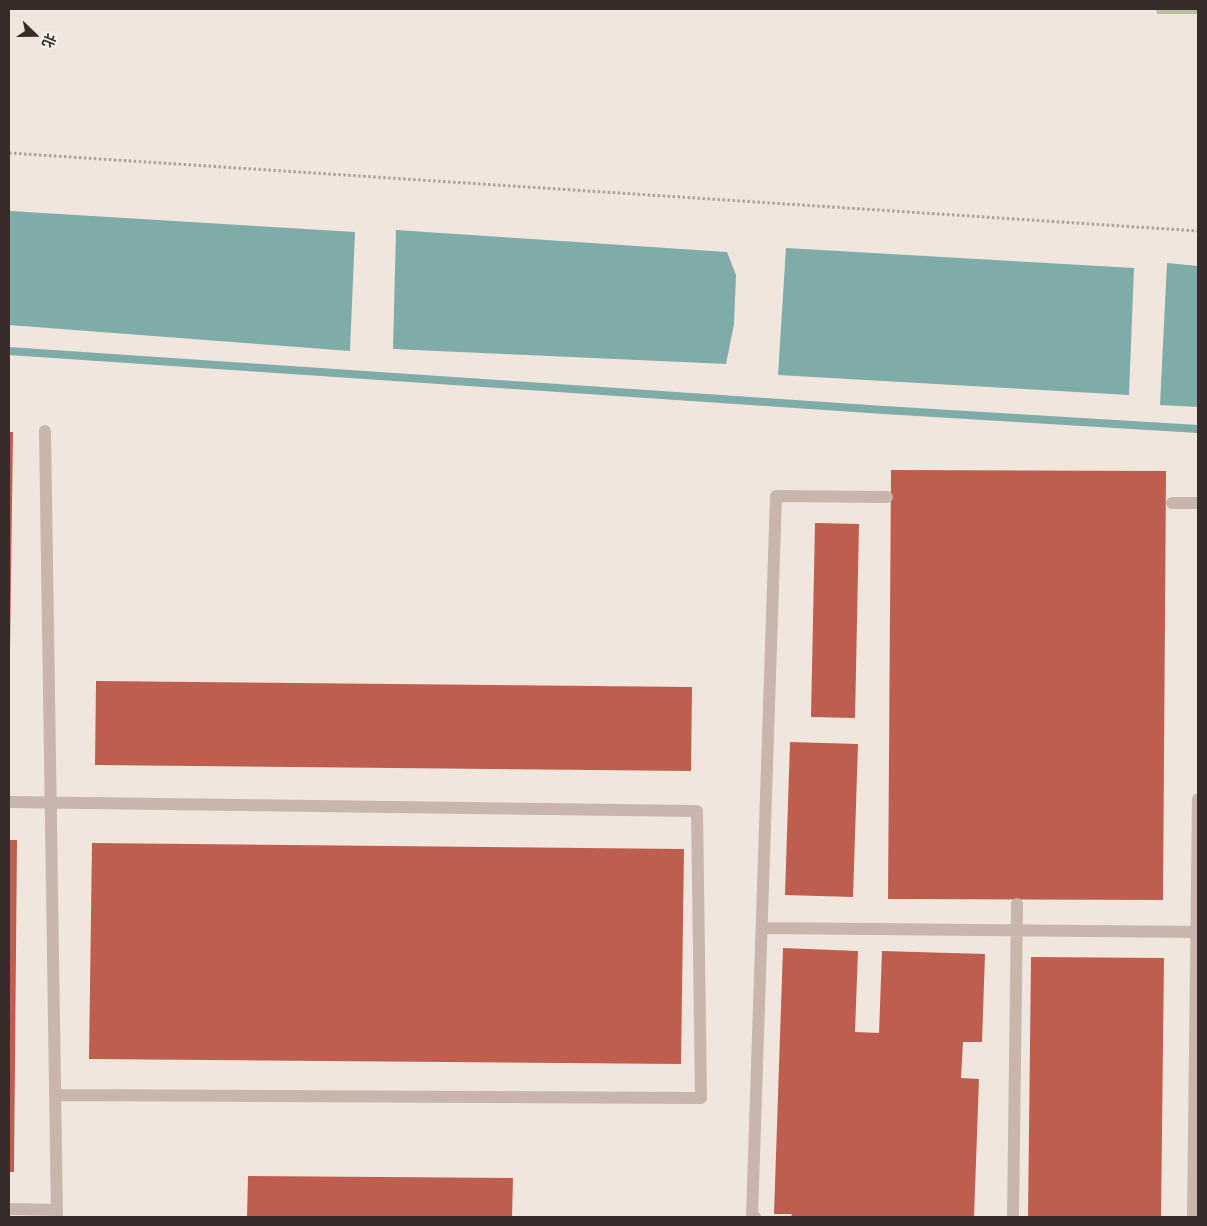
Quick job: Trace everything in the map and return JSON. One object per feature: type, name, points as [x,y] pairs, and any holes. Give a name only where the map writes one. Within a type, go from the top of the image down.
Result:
[{"type":"lane","points":[[9,1209],[57,1213],[46,431]]},
{"type":"lane","points":[[754,1217],[752,1215],[776,496],[887,498]]},
{"type":"lane","points":[[1172,503],[1198,503]]},
{"type":"lane","points":[[1193,1217],[1198,799]]},
{"type":"lane","points":[[9,802],[697,811],[700,1098],[55,1094]]},
{"type":"lane","points":[[1014,1217],[1017,904]]},
{"type":"lane","points":[[762,928],[1197,932]]},
{"type":"path","points":[[9,153],[1198,231]]},
{"type":"green space","points":[[1156,9],[1198,9],[1198,14],[1157,14]]},
{"type":"water","points":[[10,211],[355,232],[350,351],[9,325]]},
{"type":"water","points":[[396,230],[727,252],[736,275],[734,324],[726,364],[393,349]]},
{"type":"water","points":[[786,248],[1134,268],[1129,395],[778,375]]},
{"type":"water","points":[[1167,263],[1198,266],[1198,407],[1160,405]]},
{"type":"building","points":[[9,432],[13,432],[10,652],[9,652]]},
{"type":"building","points":[[891,470],[1166,471],[1163,900],[888,899]]},
{"type":"building","points":[[815,523],[859,524],[855,718],[811,717]]},
{"type":"building","points":[[96,681],[692,687],[691,771],[95,765]]},
{"type":"building","points":[[790,742],[858,744],[853,897],[785,895]]},
{"type":"building","points":[[9,840],[17,840],[14,1172],[9,1172]]},
{"type":"building","points":[[92,843],[684,849],[681,1064],[89,1059]]},
{"type":"building","points":[[783,948],[858,951],[855,1032],[879,1033],[882,951],[985,954],[982,1042],[963,1042],[961,1078],[979,1079],[974,1217],[791,1217],[792,1214],[774,1214]]},
{"type":"building","points":[[1031,957],[1164,958],[1161,1217],[1028,1217]]},
{"type":"building","points":[[248,1176],[513,1178],[512,1217],[247,1217]]},
{"type":"waterway","points":[[9,351],[884,410],[1198,429]]}]
